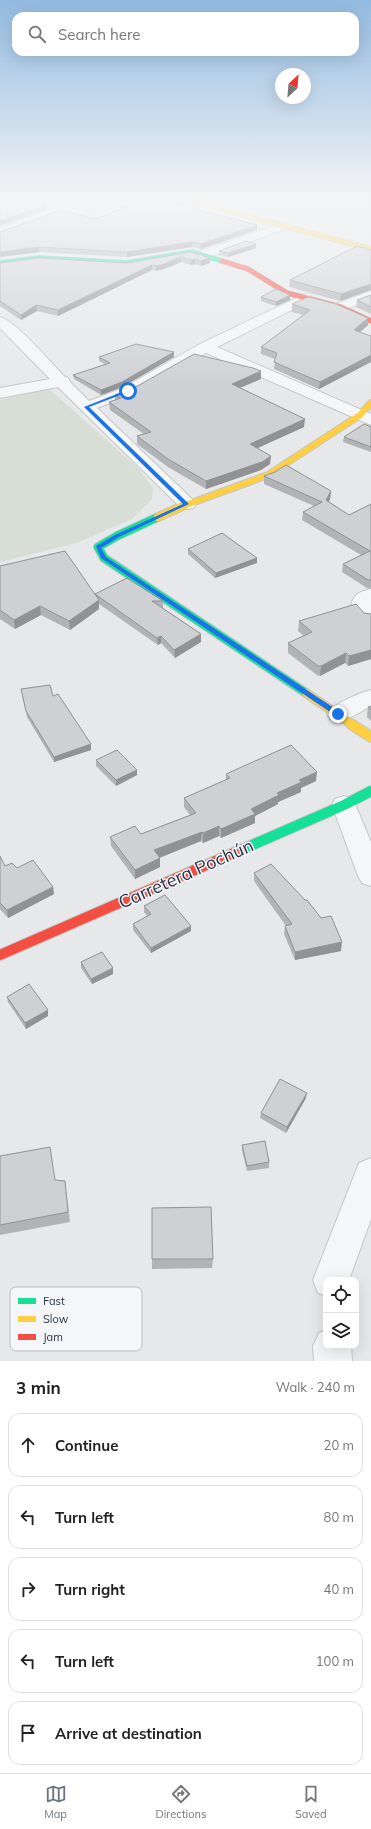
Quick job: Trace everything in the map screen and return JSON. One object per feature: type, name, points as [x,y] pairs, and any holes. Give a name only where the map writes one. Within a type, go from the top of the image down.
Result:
[{"type":"street","points":[[230,264],[248,269],[287,293],[341,307],[371,321]]},
{"type":"street","points":[[341,307],[371,295]]},
{"type":"street","points":[[86,407],[128,391],[205,347],[305,298]]},
{"type":"street","points":[[0,321],[13,332],[86,407],[187,504]]},
{"type":"street","points":[[205,347],[366,418]]},
{"type":"street","points":[[0,392],[63,382]]},
{"type":"street","points":[[371,403],[366,418],[268,475],[187,504],[117,536],[98,547],[104,558],[371,737]]},
{"type":"street","points":[[371,595],[362,599],[360,607],[371,617]]},
{"type":"street","points":[[338,714],[371,697]]},
{"type":"street","name":"Carretera Pochún","points":[[0,955],[344,805],[371,791]]},
{"type":"street","points":[[344,805],[371,876]]},
{"type":"street","points":[[332,1277],[371,1174]]},
{"type":"street","points":[[332,1349],[333,1361]]},
{"type":"shaded area","points":[[49,389],[138,468],[153,488],[152,499],[132,519],[76,543],[0,562],[0,400]]},
{"type":"building","points":[[0,264],[165,264],[156,266],[152,265],[58,310],[36,305],[21,315],[0,301]]},
{"type":"building","points":[[322,264],[371,264],[371,284],[341,294],[290,280]]},
{"type":"building","points":[[276,289],[290,295],[276,302],[261,297]]},
{"type":"building","points":[[371,295],[371,307],[357,300]]},
{"type":"building","points":[[308,297],[336,304],[368,318],[354,330],[371,336],[371,355],[320,382],[274,362],[277,353],[261,347],[310,310],[292,304]]},
{"type":"building","points":[[136,344],[174,352],[122,382],[101,390],[73,375],[110,363],[99,357]]},
{"type":"building","points":[[194,354],[261,371],[232,384],[305,419],[250,444],[271,456],[262,462],[206,481],[168,459],[137,436],[151,432],[109,402],[121,398],[115,395],[134,388]]},
{"type":"building","points":[[364,424],[371,427],[371,447],[344,437]]},
{"type":"building","points":[[286,465],[331,491],[326,500],[349,515],[371,504],[371,580],[368,580],[343,564],[370,551],[303,512],[322,502],[264,476],[275,472]]},
{"type":"building","points":[[222,533],[257,558],[216,573],[188,549]]},
{"type":"building","points":[[65,551],[99,600],[69,621],[40,606],[14,620],[0,610],[0,566]]},
{"type":"building","points":[[127,578],[163,601],[152,601],[201,634],[174,650],[161,636],[157,638],[95,594]]},
{"type":"building","points":[[356,604],[364,613],[371,614],[371,650],[349,656],[346,653],[321,666],[318,666],[288,643],[312,632],[299,621]]},
{"type":"building","points":[[50,685],[53,696],[58,694],[91,744],[54,757],[26,711],[21,689]]},
{"type":"building","points":[[291,745],[317,772],[299,780],[302,782],[277,793],[279,795],[251,809],[255,814],[221,829],[219,826],[154,850],[160,858],[135,870],[110,837],[135,826],[141,834],[196,813],[184,798],[230,778],[226,774]]},
{"type":"building","points":[[117,750],[137,770],[116,780],[96,760]]},
{"type":"building","points":[[0,856],[5,866],[12,863],[17,868],[33,860],[53,887],[7,910],[0,903]]},
{"type":"building","points":[[271,864],[305,900],[307,900],[321,918],[331,916],[342,942],[295,952],[285,926],[292,924],[254,873]]},
{"type":"building","points":[[165,895],[191,926],[151,948],[133,924],[151,914],[144,906]]},
{"type":"building","points":[[102,952],[113,968],[91,979],[81,962]]},
{"type":"building","points":[[29,984],[48,1010],[25,1023],[7,997]]},
{"type":"building","points":[[280,1079],[307,1093],[287,1127],[261,1113]]},
{"type":"building","points":[[265,1141],[269,1162],[247,1166],[242,1145]]},
{"type":"building","points":[[50,1147],[55,1180],[65,1181],[68,1212],[0,1225],[0,1156]]},
{"type":"building","points":[[211,1207],[213,1259],[152,1259],[152,1208]]},
{"type":"traffic: fast","points":[[158,517],[117,536],[98,547],[104,558],[306,693]]},
{"type":"traffic: fast","points":[[243,849],[344,805],[371,791]]},
{"type":"traffic: slow","points":[[158,517],[187,504],[268,475],[360,415],[371,403]]},
{"type":"traffic: slow","points":[[306,693],[371,737]]},
{"type":"traffic: jam","points":[[230,264],[248,269],[287,293],[341,307],[371,321]]},
{"type":"traffic: jam","points":[[0,955],[243,849]]},
{"type":"route","points":[[128,391],[86,407],[187,504],[117,536],[98,547],[104,558],[338,714]]}]
